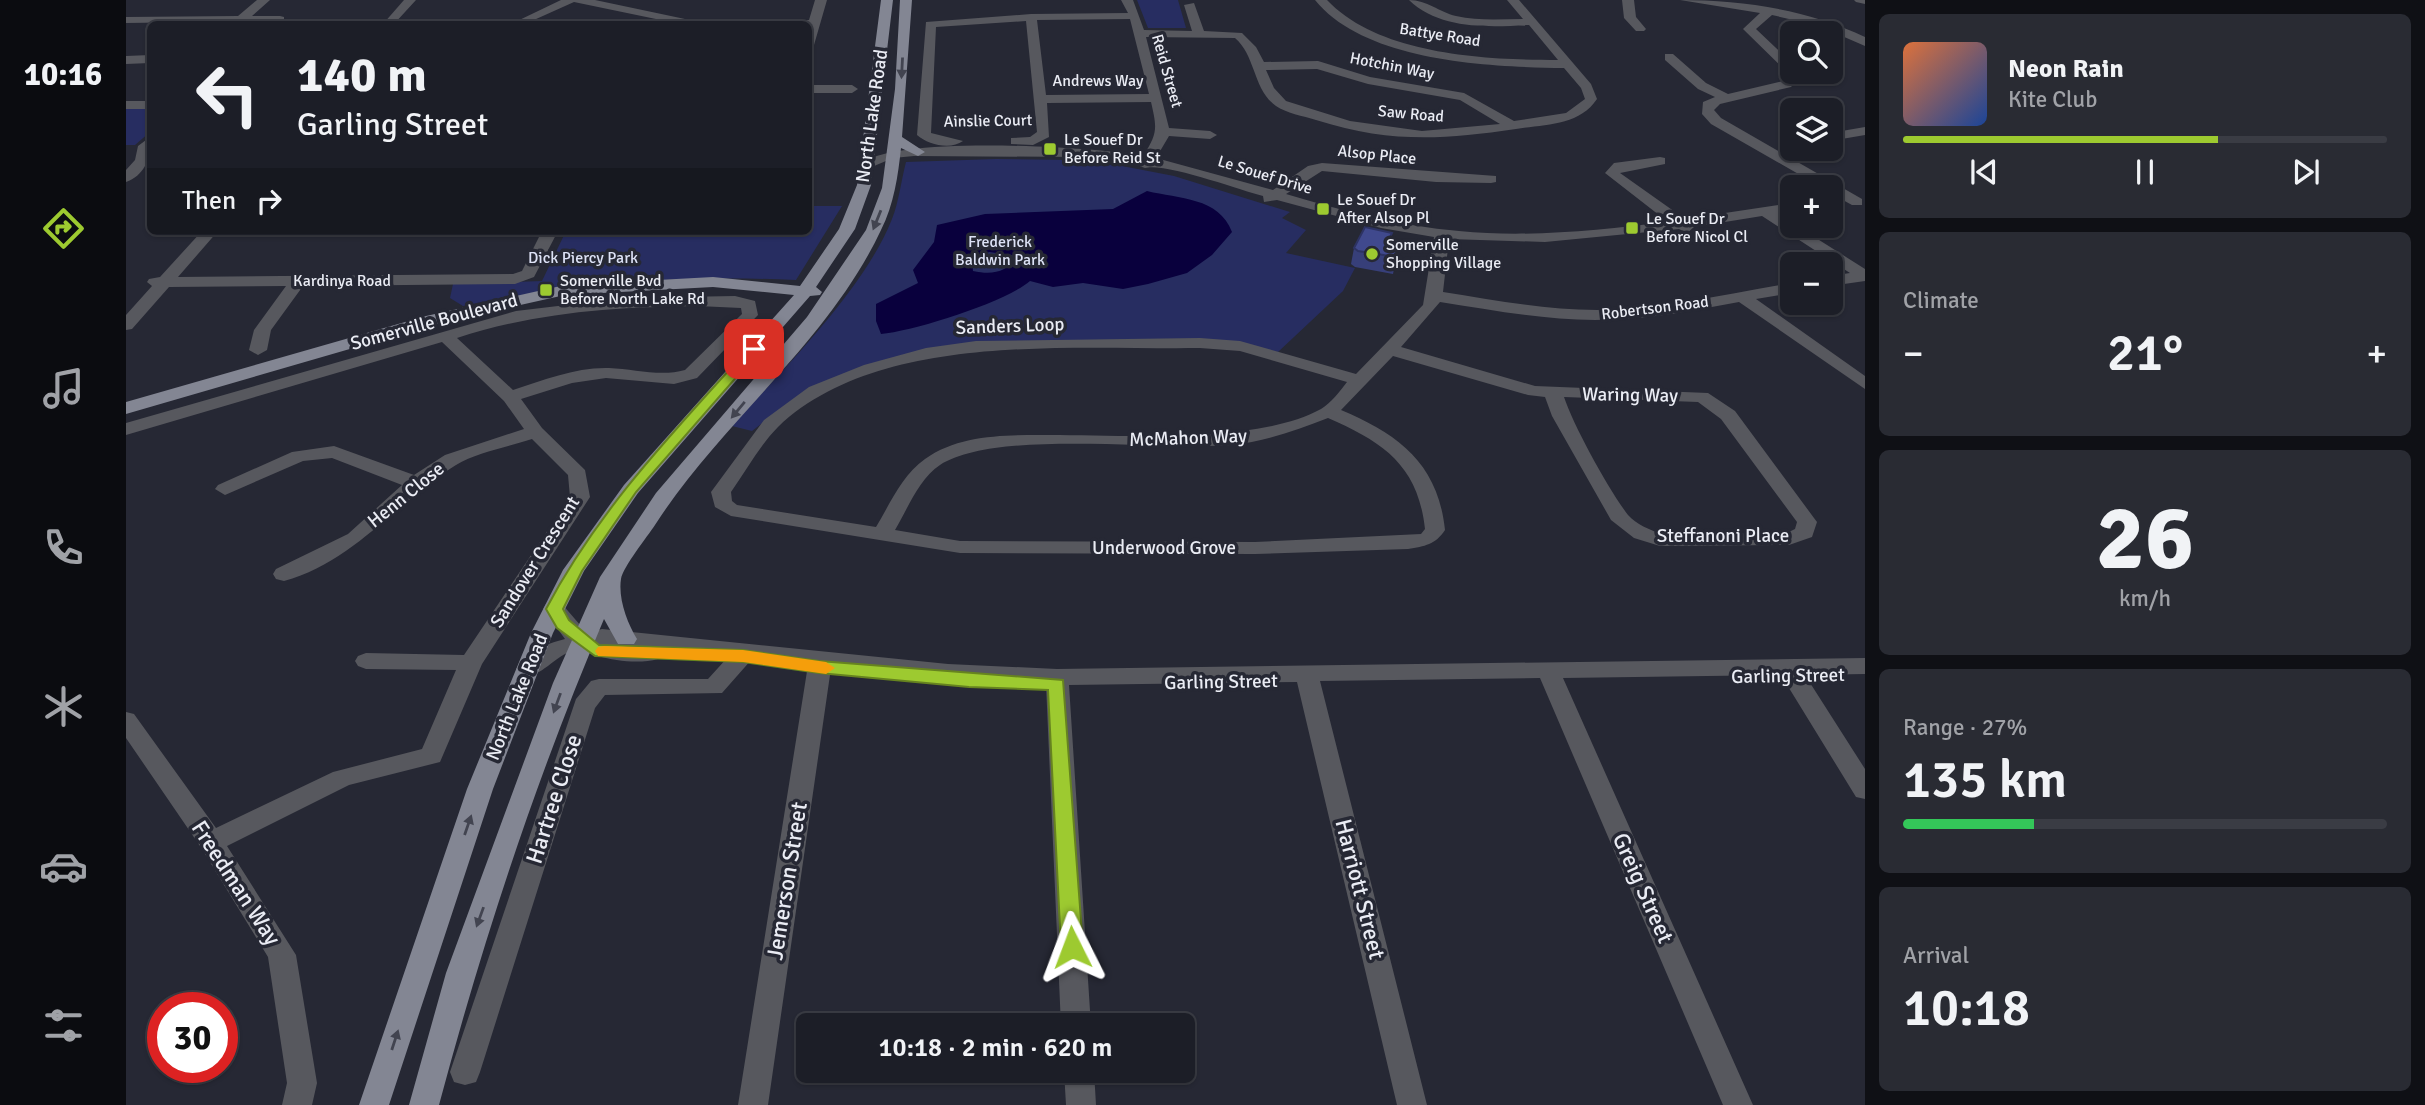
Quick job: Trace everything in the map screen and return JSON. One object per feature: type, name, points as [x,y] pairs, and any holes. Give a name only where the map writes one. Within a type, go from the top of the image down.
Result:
[{"type":"main road","name":"North Lake Road","points":[[374,1105],[481,789],[528,669],[574,570],[631,489],[803,294],[847,229],[864,185],[887,0]]},
{"type":"main road","points":[[885,18],[893,10],[895,0]]},
{"type":"main road","name":"North Lake Road","points":[[424,1105],[460,973],[582,640],[611,577],[663,497],[830,298],[873,230],[889,188],[906,0]]},
{"type":"main road","name":"Somerville Boulevard","points":[[126,408],[432,320],[546,293],[614,285],[695,282],[830,298]]},
{"type":"main road","name":"Somerville Boulevard","points":[[126,414],[449,319],[559,296],[656,286],[728,287],[803,294]]},
{"type":"main road","points":[[725,382],[728,369],[773,309],[775,300],[767,292]]},
{"type":"main road","points":[[611,577],[615,621],[626,639]]},
{"type":"street","points":[[241,19],[264,0]]},
{"type":"street","points":[[391,21],[410,0]]},
{"type":"street","points":[[397,21],[416,0]]},
{"type":"street","points":[[524,21],[570,0]]},
{"type":"street","points":[[579,0],[657,17],[695,21]]},
{"type":"street","points":[[812,34],[821,0]]},
{"type":"street","name":"Reid Street","points":[[1127,0],[1135,16],[1163,131],[1144,159]]},
{"type":"street","name":"Battye Road","points":[[1321,0],[1326,9],[1347,26],[1405,47],[1464,56],[1568,64]]},
{"type":"street","points":[[1415,0],[1427,10],[1450,19],[1481,23],[1530,22]]},
{"type":"street","name":"Saw Road","points":[[1138,33],[1238,35],[1247,40],[1271,97],[1280,104],[1347,123],[1416,135],[1471,133],[1569,116],[1588,105],[1590,94],[1513,0]]},
{"type":"street","points":[[1628,0],[1630,18],[1640,29]]},
{"type":"street","points":[[1686,0],[1768,12],[1821,25],[1865,42]]},
{"type":"street","points":[[1190,5],[1199,33]]},
{"type":"street","points":[[1768,12],[1749,29],[1780,59]]},
{"type":"street","points":[[1031,18],[1135,16]]},
{"type":"street","points":[[647,21],[657,17]]},
{"type":"street","name":"Ainslie Court","points":[[1031,18],[1044,134],[1033,141],[946,141],[932,140],[924,135],[928,27],[938,22],[1031,18]]},
{"type":"street","points":[[126,20],[265,21]]},
{"type":"street","points":[[1670,57],[1693,80],[1726,98]]},
{"type":"street","points":[[126,60],[147,59]]},
{"type":"street","name":"Hotchin Way","points":[[1259,66],[1318,65],[1368,80],[1455,95],[1474,101],[1511,125]]},
{"type":"street","points":[[1784,84],[1778,88],[1726,98],[1709,105],[1707,111],[1712,117],[1859,200]]},
{"type":"street","points":[[812,89],[852,89]]},
{"type":"street","name":"Andrews Way","points":[[1039,99],[1157,98]]},
{"type":"street","points":[[126,105],[147,105]]},
{"type":"street","points":[[1163,131],[1210,135]]},
{"type":"street","points":[[1843,135],[1865,131]]},
{"type":"street","points":[[1761,145],[1780,143]]},
{"type":"street","points":[[126,178],[142,161],[147,144]]},
{"type":"street","name":"Le Souef Drive","points":[[869,144],[1144,159]]},
{"type":"street","name":"Le Souef Drive","points":[[867,165],[894,147],[918,152],[1057,152],[1144,159],[1353,222],[1438,239],[1557,243],[1764,214],[1780,215]]},
{"type":"street","points":[[1660,161],[1619,166],[1612,173],[1685,226]]},
{"type":"street","name":"Alsop Place","points":[[1271,197],[1312,169],[1322,167],[1436,178],[1491,179]]},
{"type":"street","points":[[1764,214],[1780,215]]},
{"type":"street","points":[[126,325],[199,235]]},
{"type":"street","points":[[126,315],[206,235]]},
{"type":"street","name":"Kardinya Road","points":[[160,282],[515,279],[528,274],[548,235]]},
{"type":"street","points":[[1818,238],[1865,276]]},
{"type":"street","points":[[1434,296],[1438,239]]},
{"type":"street","points":[[1843,279],[1865,276]]},
{"type":"street","points":[[258,350],[263,330],[298,281]]},
{"type":"street","name":"Robertson Road","points":[[1434,296],[1546,313],[1595,315],[1640,313],[1780,290]]},
{"type":"street","name":"McMahon Way","points":[[883,533],[918,474],[934,461],[965,447],[1007,441],[1231,439],[1273,432],[1329,412],[1431,306],[1434,296]]},
{"type":"street","points":[[1741,296],[1865,384]]},
{"type":"street","points":[[126,429],[482,323],[563,307],[644,300],[735,301],[749,304],[750,315],[691,374],[674,379],[606,373],[569,378],[510,397]]},
{"type":"street","name":"Sandover Crescent","points":[[211,842],[342,778],[431,756],[471,663],[580,497],[578,474],[535,432],[510,397],[445,336]]},
{"type":"street","name":"Sanders Loop","points":[[722,502],[721,492],[771,424],[816,391],[870,369],[926,353],[976,346],[1200,343],[1240,346],[1358,380]]},
{"type":"street","name":"Waring Way","points":[[1389,349],[1497,382],[1553,393],[1702,397],[1718,405],[1807,523],[1805,533]]},
{"type":"street","points":[[1837,363],[1865,359]]},
{"type":"street","name":"Steffanoni Place","points":[[1553,393],[1562,416],[1621,520],[1641,534],[1660,540],[1789,539],[1805,533]]},
{"type":"street","name":"Underwood Grove","points":[[722,502],[731,510],[960,547],[1255,548],[1408,543],[1428,539],[1435,530],[1434,519],[1413,464],[1384,436],[1329,412]]},
{"type":"street","name":"Henn Close","points":[[285,574],[355,538],[415,483],[452,459],[535,432]]},
{"type":"street","points":[[225,489],[299,456],[334,452],[415,483]]},
{"type":"street","name":"Garling Street","points":[[554,609],[563,624],[595,650],[620,653],[745,653]]},
{"type":"street","name":"Garling Street","points":[[528,669],[551,650],[602,636],[969,681],[1791,672],[1865,676]]},
{"type":"street","name":"Hartree Close","points":[[465,1072],[584,705],[599,687],[714,687],[745,653]]},
{"type":"street","points":[[366,661],[471,663]]},
{"type":"street","name":"Jemerson Street","points":[[753,1105],[820,662]]},
{"type":"street","name":"Garling Street","points":[[1791,672],[1865,666]]},
{"type":"street","points":[[1791,672],[1865,790]]},
{"type":"street","name":"Greig Street","points":[[1550,674],[1738,1105]]},
{"type":"street","name":"Harriott Street","points":[[1308,678],[1412,1105]]},
{"type":"street","points":[[1057,681],[1075,1013]]},
{"type":"street","name":"Freedman Way","points":[[126,720],[211,842],[282,955],[302,1083],[297,1105]]},
{"type":"street","points":[[1080,1083],[1081,1105]]},
{"type":"green space","points":[[1137,0],[1178,0],[1186,28],[1148,28]]},
{"type":"green space","points":[[126,108],[147,108],[147,135],[135,145],[126,145]]},
{"type":"green space","name":"Frederick Baldwin Park","points":[[1070,160],[1174,176],[1290,212],[1282,218],[1306,230],[1286,253],[1355,268],[1343,291],[1278,352],[1233,342],[926,350],[787,404],[752,431],[732,426],[821,328],[862,273],[892,219],[906,162]]},
{"type":"green space","name":"Dick Piercy Park","points":[[812,206],[842,206],[796,280],[629,282],[546,291],[463,306],[450,298],[453,284],[542,281],[564,235],[812,235]]},
{"type":"shaded area","points":[[1147,191],[1185,198],[1218,212],[1232,232],[1212,255],[1187,273],[1123,289],[1083,283],[1053,287],[1030,281],[1001,298],[959,314],[881,334],[876,321],[876,304],[918,283],[913,270],[934,242],[937,225],[985,214],[1113,209]],"holes":[[[989,252],[1018,256],[1009,266],[998,271],[973,271],[972,263]]]},
{"type":"building","points":[[1365,227],[1392,233],[1387,244],[1396,250],[1396,257],[1354,248]]},
{"type":"slow traffic","points":[[604,651],[743,656],[826,668]]},
{"type":"place","name":"Le Souef Dr Before Reid St","points":[[1050,149]]},
{"type":"place","name":"Le Souef Dr After Alsop Pl","points":[[1323,209]]},
{"type":"place","name":"Le Souef Dr Before Nicol Cl","points":[[1632,228]]},
{"type":"place","name":"Somerville Shopping Village","points":[[1372,254]]},
{"type":"place","name":"Somerville Bvd Before North Lake Rd","points":[[546,290]]},
{"type":"route","points":[[754,349],[631,489],[574,570],[554,609],[563,624],[595,650],[743,656],[819,667],[969,681],[1057,685],[1072,947]]}]
